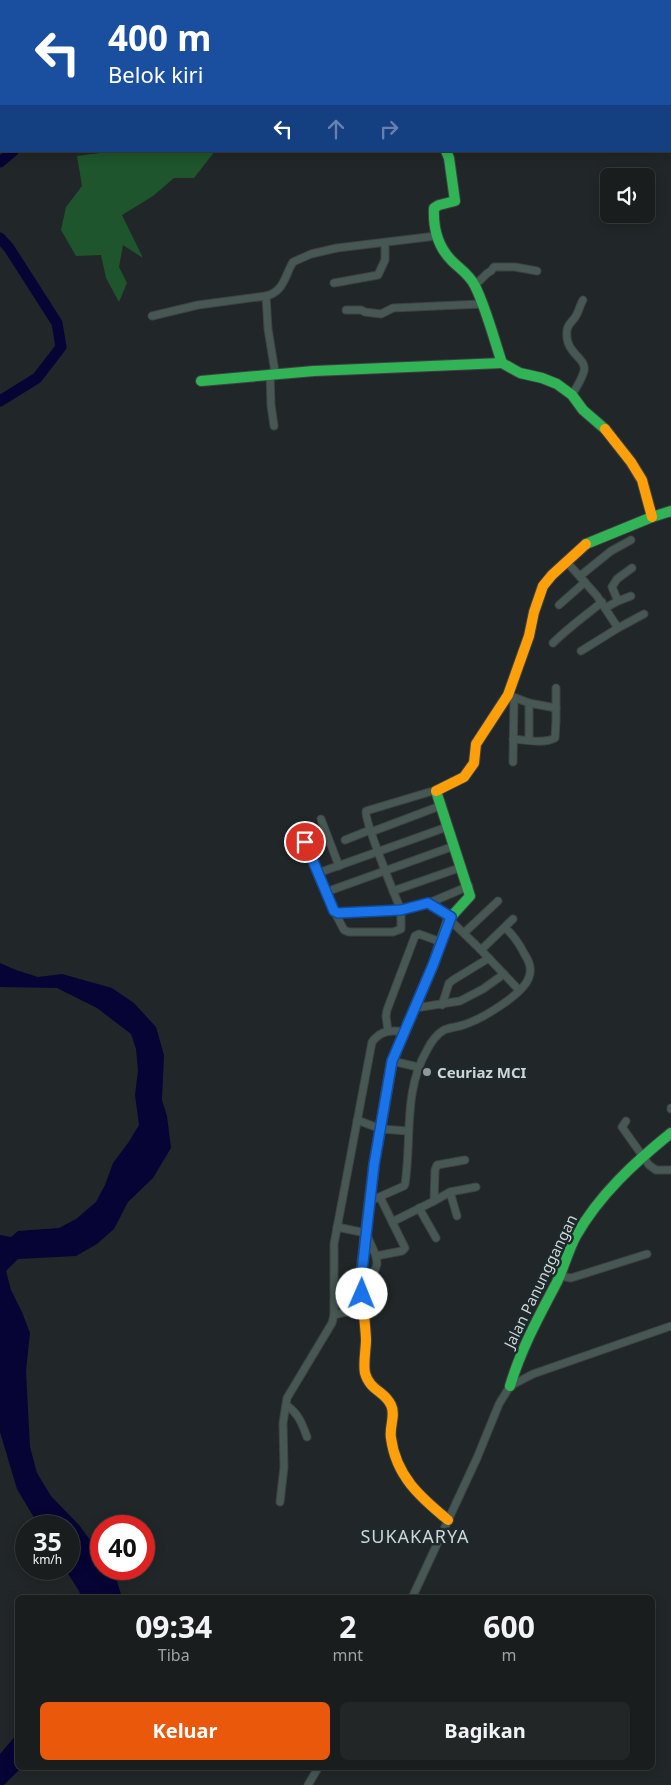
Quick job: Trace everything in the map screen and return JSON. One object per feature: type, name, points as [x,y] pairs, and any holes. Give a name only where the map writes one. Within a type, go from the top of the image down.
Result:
[{"type":"street","points":[[446,152],[456,201],[434,208],[433,224],[436,236],[445,253],[462,268],[474,284],[502,363]]},
{"type":"street","points":[[152,316],[207,304],[266,296],[276,292],[283,284],[293,262],[300,258],[337,248],[436,236]]},
{"type":"street","points":[[334,283],[378,275],[385,260],[385,242]]},
{"type":"street","points":[[474,284],[480,282],[485,274],[491,272],[494,267],[516,267],[537,270]]},
{"type":"street","points":[[266,296],[273,373],[271,405],[274,426]]},
{"type":"street","points":[[572,395],[584,372],[584,367],[579,358],[570,351],[567,329],[578,313],[583,300]]},
{"type":"street","points":[[346,310],[361,310],[382,314],[393,308],[481,304]]},
{"type":"street","points":[[201,381],[273,373],[412,365],[502,363],[520,373],[557,384],[572,395],[582,410],[601,425],[612,437],[636,470],[642,480],[652,518]]},
{"type":"street","points":[[513,762],[511,696],[529,636],[534,612],[544,586],[566,560],[586,544],[671,511]]},
{"type":"street","points":[[559,605],[611,551],[631,540]]},
{"type":"street","points":[[566,560],[604,605],[618,628]]},
{"type":"street","points":[[618,601],[612,587],[617,579],[632,568]]},
{"type":"street","points":[[553,643],[571,625],[604,605],[631,596]]},
{"type":"street","points":[[581,651],[644,614]]},
{"type":"street","points":[[513,739],[550,740],[555,738],[556,688]]},
{"type":"street","points":[[511,696],[529,703],[556,708]]},
{"type":"street","points":[[305,842],[344,930],[353,933],[398,931],[400,928],[401,910],[371,831],[365,814],[366,811],[436,790],[464,777],[476,759],[478,738],[511,696]]},
{"type":"street","points":[[529,703],[529,740]]},
{"type":"street","points":[[436,790],[447,827],[469,886],[470,896],[450,918],[406,1032],[392,1061],[377,1145],[375,1199],[366,1232],[361,1280],[366,1340],[365,1372],[371,1386],[388,1398],[392,1404],[394,1412],[390,1432],[392,1447],[397,1461],[411,1486],[421,1498],[448,1520]]},
{"type":"street","points":[[345,840],[440,806]]},
{"type":"street","points":[[321,819],[339,866]]},
{"type":"street","points":[[318,873],[447,827]]},
{"type":"street","points":[[326,892],[454,846]]},
{"type":"street","points":[[393,891],[462,867]]},
{"type":"street","points":[[334,911],[338,913],[401,910],[428,903],[469,886]]},
{"type":"street","points":[[464,933],[498,901]]},
{"type":"street","points":[[428,903],[450,918],[519,990]]},
{"type":"street","points":[[481,950],[513,919]]},
{"type":"street","points":[[375,1199],[405,1184],[411,1097],[418,1067],[428,1048],[438,1034],[444,1030],[477,1020],[499,1006],[519,990],[530,976],[528,960],[521,947],[505,928]]},
{"type":"street","points":[[388,1031],[387,1010],[415,936],[419,934],[441,942]]},
{"type":"street","points":[[442,1004],[449,983],[452,980],[489,958]]},
{"type":"street","points":[[415,1008],[468,998],[504,974]]},
{"type":"street","points":[[280,1502],[284,1467],[283,1423],[287,1398],[297,1378],[332,1323],[334,1315],[334,1244],[372,1042],[376,1036],[388,1031],[406,1032]]},
{"type":"street","points":[[392,1061],[418,1067]]},
{"type":"street","points":[[357,1120],[381,1129],[408,1131]]},
{"type":"street","points":[[626,1121],[622,1127],[649,1165],[656,1170],[671,1170]]},
{"type":"street","name":"Jalan Panunggangan","points":[[510,1386],[515,1365],[538,1315],[560,1276],[568,1253],[585,1221],[605,1196],[671,1133]]},
{"type":"street","points":[[434,1201],[435,1167],[438,1164],[465,1160]]},
{"type":"street","points":[[392,1222],[450,1192],[476,1187]]},
{"type":"street","points":[[450,1192],[457,1216]]},
{"type":"street","points":[[375,1199],[392,1222],[405,1248],[402,1252],[376,1256]]},
{"type":"street","points":[[419,1208],[436,1238]]},
{"type":"street","points":[[337,1227],[366,1232]]},
{"type":"street","points":[[361,1280],[375,1270],[377,1264],[376,1256],[366,1232]]},
{"type":"street","points":[[560,1276],[571,1278],[647,1254]]},
{"type":"street","points":[[334,1315],[362,1308]]},
{"type":"street","points":[[413,1595],[477,1458],[499,1404],[510,1386],[541,1372],[671,1326]]},
{"type":"street","points":[[286,1405],[296,1411],[307,1437]]},
{"type":"street","points":[[308,1785],[317,1770]]},
{"type":"green space","points":[[107,152],[214,152],[194,178],[174,178],[153,196],[122,215],[143,258],[123,245],[119,267],[127,283],[119,302],[106,278],[101,255],[76,256],[61,230],[66,207],[82,186],[77,156]]},
{"type":"shaded area","points":[[0,963],[38,977],[62,974],[112,988],[134,1003],[156,1027],[164,1055],[162,1100],[167,1116],[171,1148],[153,1178],[128,1202],[114,1229],[97,1244],[76,1256],[18,1259],[6,1271],[11,1290],[30,1333],[26,1371],[30,1447],[37,1473],[51,1496],[69,1515],[32,1515],[17,1489],[0,1432],[0,1235],[11,1237],[18,1231],[59,1228],[76,1219],[96,1202],[113,1163],[139,1125],[135,1095],[138,1071],[136,1049],[131,1034],[97,1008],[57,988],[0,987]]},
{"type":"shaded area","points":[[80,1526],[90,1540],[90,1580],[117,1580],[121,1595],[80,1595],[72,1580],[80,1580]]},
{"type":"shaded area","points":[[15,1736],[15,1770],[19,1770],[4,1785],[0,1785],[0,1754]]},
{"type":"waterway","points":[[0,162],[12,152]]},
{"type":"waterway","points":[[0,238],[9,248],[57,323],[61,347],[37,378],[0,401]]},
{"type":"traffic: fast","points":[[446,152],[455,201],[434,208],[434,223],[437,236],[447,255],[473,282],[502,363],[520,373],[557,384],[572,395],[583,410],[605,429]]},
{"type":"traffic: fast","points":[[201,381],[314,371],[502,363]]},
{"type":"traffic: fast","points":[[586,544],[671,511]]},
{"type":"traffic: fast","points":[[365,1240],[374,1165],[392,1061],[433,965],[449,919],[470,896],[436,791]]},
{"type":"traffic: fast","points":[[510,1386],[525,1346],[557,1282],[573,1242],[585,1221],[619,1180],[671,1133]]},
{"type":"traffic: slow","points":[[605,429],[631,462],[642,480],[652,517]]},
{"type":"traffic: slow","points":[[436,791],[464,777],[474,763],[476,744],[508,695],[529,636],[534,612],[543,586],[552,575],[586,544]]},
{"type":"traffic: slow","points":[[365,1240],[361,1272],[366,1339],[365,1373],[370,1384],[391,1405],[393,1413],[391,1438],[398,1464],[404,1475],[419,1494],[448,1520]]},
{"type":"place","name":"Ceuriaz MCI","points":[[427,1072]]},
{"type":"district","name":"SUKAKARYA","points":[[415,1536]]},
{"type":"route","points":[[305,842],[334,911],[338,913],[401,910],[428,903],[451,917],[406,1032],[392,1061],[374,1165],[361,1280],[362,1294]]}]
